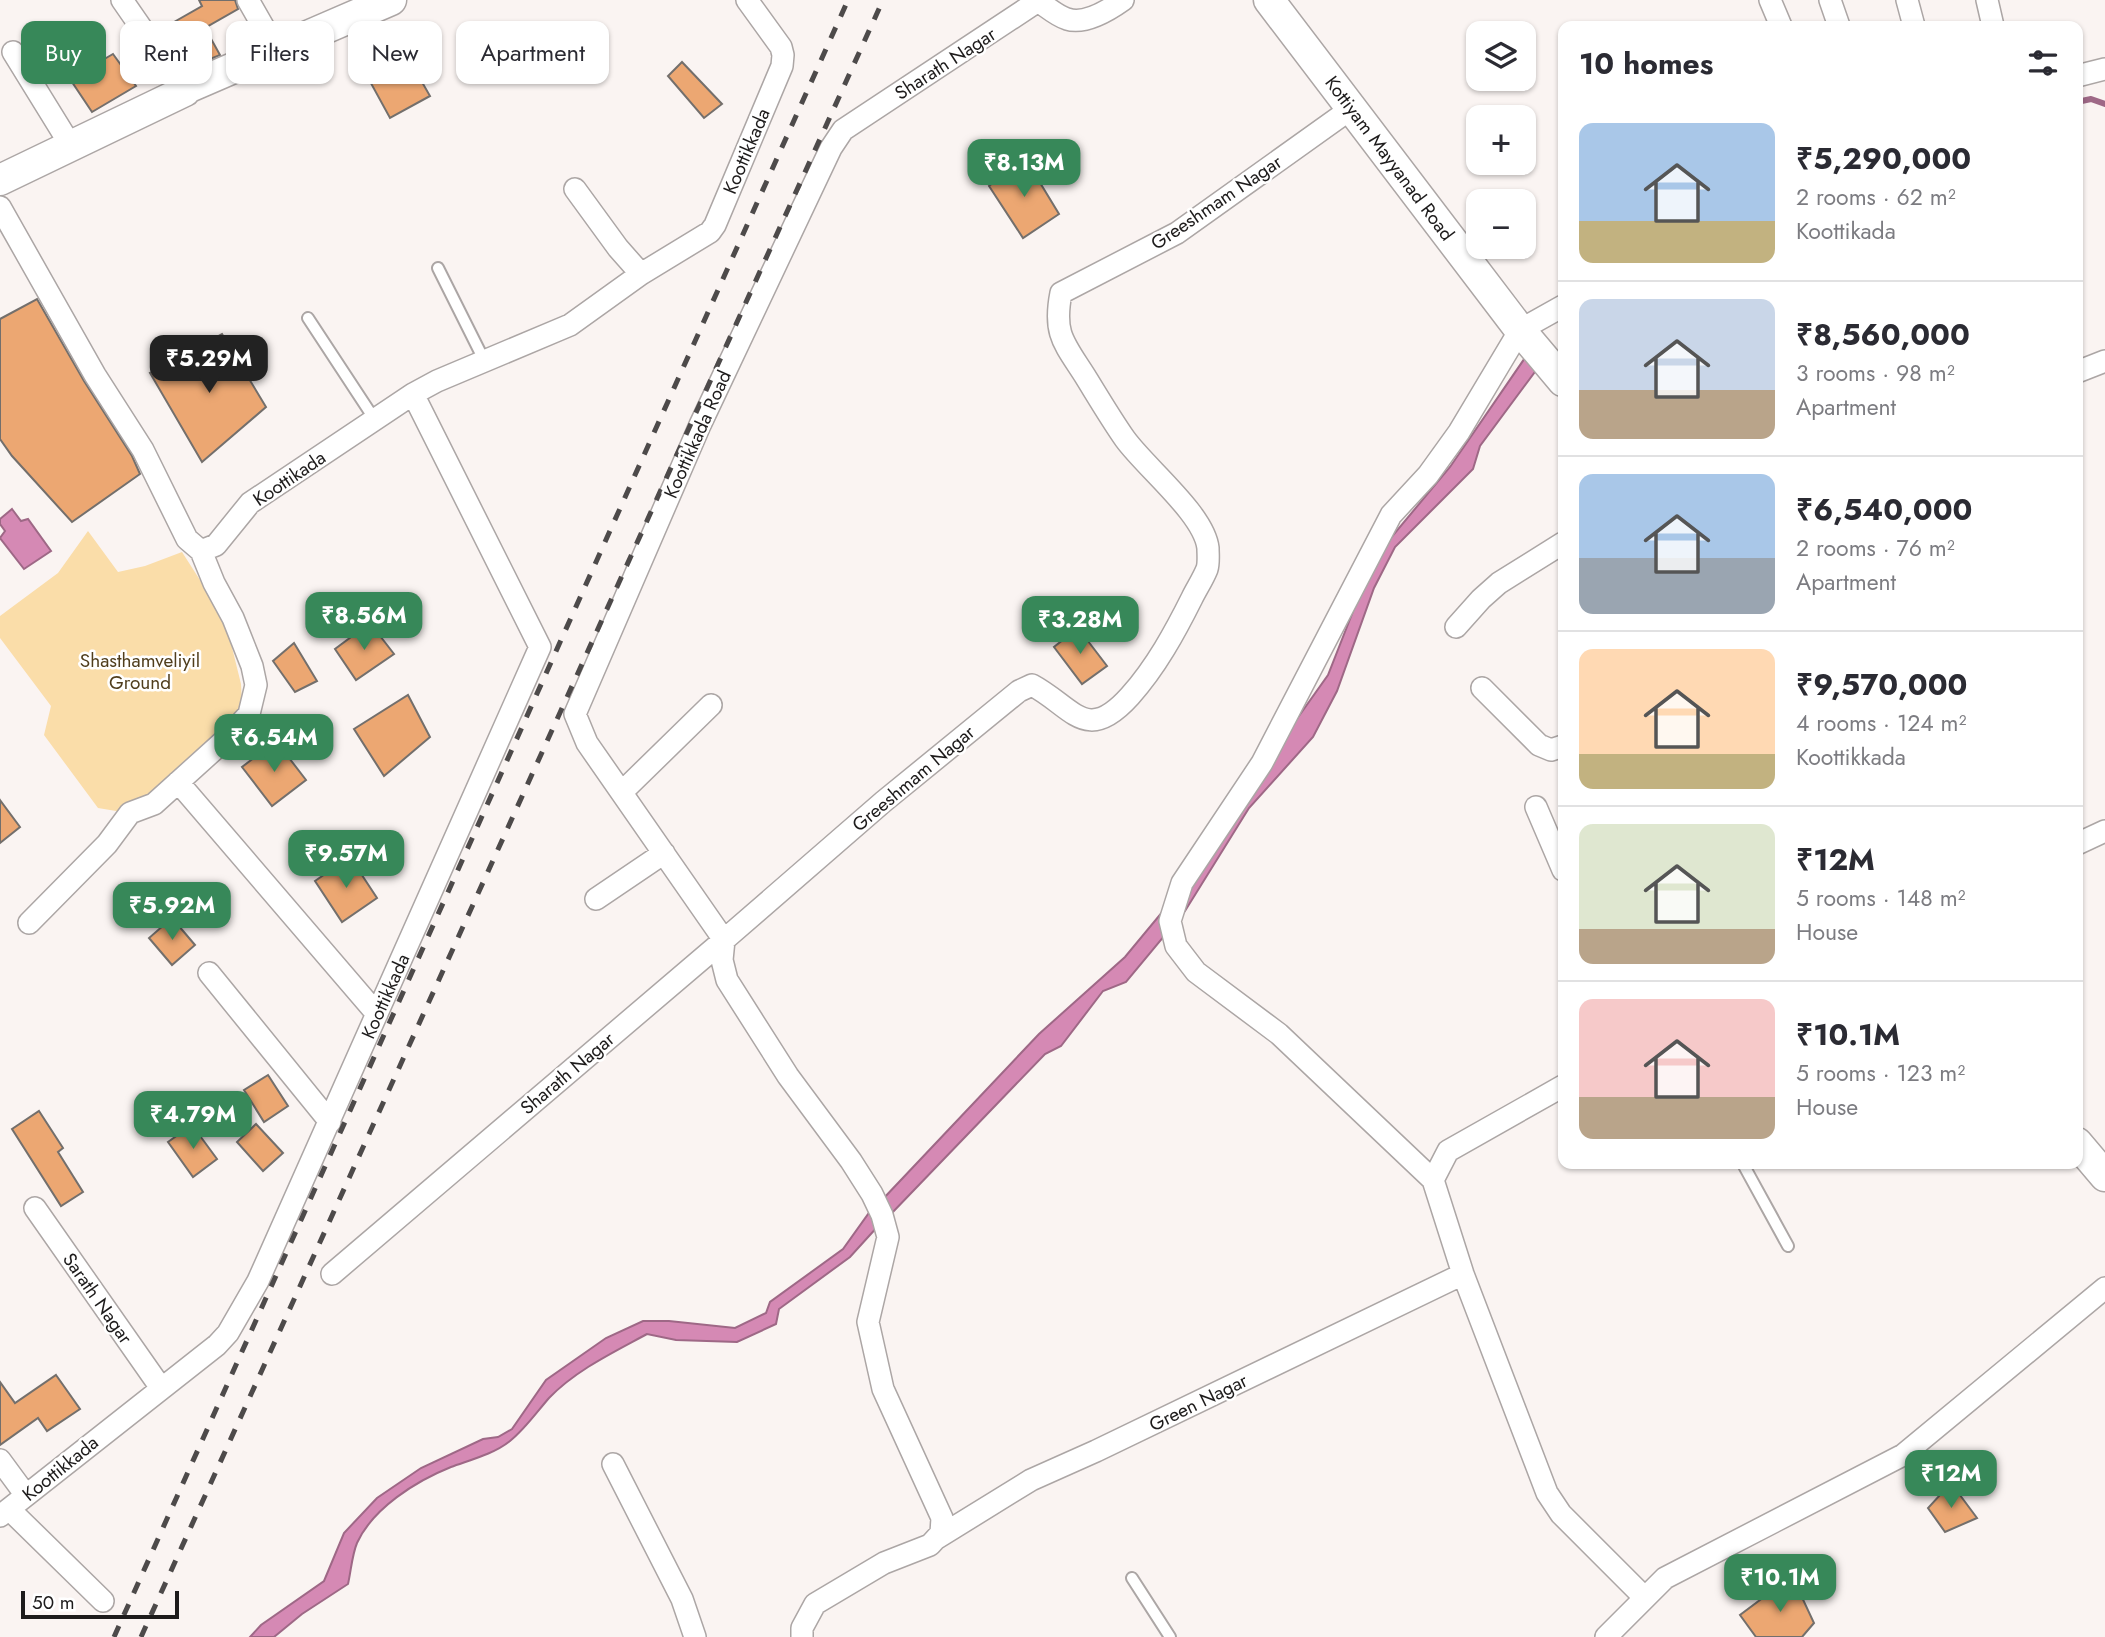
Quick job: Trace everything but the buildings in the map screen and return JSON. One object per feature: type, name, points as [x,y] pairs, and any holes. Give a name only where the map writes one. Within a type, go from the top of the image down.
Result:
[{"type":"main road","points":[[334,24],[391,0]]},
{"type":"main road","name":"Kottiyam Mayyanad Road","points":[[1269,0],[1520,330],[1558,375]]},
{"type":"main road","points":[[0,180],[226,71]]},
{"type":"main road","points":[[2083,1150],[2105,1176]]},
{"type":"street","points":[[122,0],[185,91]]},
{"type":"street","points":[[248,0],[260,21]]},
{"type":"street","name":"Koottikkada","points":[[641,275],[710,232],[715,225],[782,66],[781,47],[747,0]]},
{"type":"street","name":"Sharath Nagar","points":[[843,130],[1038,1],[1068,20],[1107,11],[1123,0]]},
{"type":"street","points":[[1770,0],[1779,21]]},
{"type":"street","points":[[1830,0],[1837,21]]},
{"type":"street","points":[[1907,0],[1913,21]]},
{"type":"street","points":[[1987,0],[1992,21]]},
{"type":"street","points":[[13,52],[71,146]]},
{"type":"street","points":[[2083,74],[2105,69]]},
{"type":"street","name":"Greeshmam Nagar","points":[[724,940],[883,802],[1019,691],[1032,685],[1046,692],[1076,716],[1097,721],[1119,708],[1137,689],[1176,631],[1208,567],[1208,546],[1201,525],[1126,440],[1060,337],[1057,316],[1061,293],[1177,233],[1352,108]]},
{"type":"street","name":"Koottikkada Road","points":[[622,792],[587,743],[575,714],[700,425],[831,148],[843,130]]},
{"type":"street","points":[[575,188],[641,275]]},
{"type":"street","points":[[0,207],[95,375],[143,450],[187,539],[201,551],[233,618],[252,666],[256,685],[249,713],[226,739],[154,804],[131,813],[107,844],[29,923]]},
{"type":"street","name":"Koottikada","points":[[201,551],[216,545],[250,503],[413,394],[484,360],[570,325],[641,275]]},
{"type":"street","points":[[1558,309],[1520,330],[1459,432],[1428,475],[1391,515],[1262,762],[1182,883],[1170,921],[1176,946],[1196,972],[1279,1034],[1433,1180],[1463,1274],[1539,1476],[1553,1505],[1645,1598]]},
{"type":"street","points":[[2083,370],[2105,361]]},
{"type":"street","name":"Koottikkada","points":[[4,1512],[223,1340],[228,1333],[258,1281],[540,647],[413,394]]},
{"type":"street","points":[[1456,627],[1499,583],[1558,546]]},
{"type":"street","points":[[1482,688],[1539,745],[1551,750],[1558,748]]},
{"type":"street","points":[[711,705],[622,792],[724,940],[722,960],[727,980],[788,1076],[851,1161],[882,1214],[888,1237],[868,1322],[884,1389],[942,1518],[941,1533],[930,1545],[884,1563],[814,1604],[802,1628],[802,1637]]},
{"type":"street","points":[[178,782],[377,1014]]},
{"type":"street","points":[[1535,807],[1558,859]]},
{"type":"street","points":[[2083,841],[2105,831]]},
{"type":"street","points":[[596,900],[664,853]]},
{"type":"street","name":"Sharath Nagar","points":[[332,1274],[724,940]]},
{"type":"street","points":[[209,973],[330,1122]]},
{"type":"street","points":[[1433,1180],[1448,1151],[1558,1089]]},
{"type":"street","name":"Sarath Nagar","points":[[35,1208],[161,1388]]},
{"type":"street","name":"Green Nagar","points":[[937,1538],[1031,1480],[1463,1274]]},
{"type":"street","points":[[1606,1637],[1665,1577],[1903,1455],[2105,1288]]},
{"type":"street","points":[[0,1460],[26,1494]]},
{"type":"street","points":[[613,1464],[682,1600],[695,1637]]},
{"type":"street","points":[[4,1512],[103,1601]]},
{"type":"lane","points":[[438,268],[484,360]]},
{"type":"lane","points":[[308,318],[374,420]]},
{"type":"lane","points":[[1746,1169],[1788,1246]]},
{"type":"lane","points":[[1132,1578],[1170,1637]]},
{"type":"green space","name":"Shasthamveliyil Ground","points":[[88,531],[118,572],[145,566],[182,552],[225,619],[241,684],[242,703],[220,735],[206,742],[140,803],[122,812],[98,808],[44,735],[51,706],[0,638],[0,616],[58,573]]},
{"type":"shaded area","points":[[1529,352],[1540,365],[1480,446],[1473,469],[1395,547],[1374,588],[1337,691],[1313,737],[1249,808],[1185,911],[1126,982],[1103,991],[1061,1046],[1045,1054],[890,1215],[882,1200],[1039,1034],[1125,957],[1193,875],[1328,675],[1374,558],[1450,467]]},
{"type":"shaded area","points":[[12,509],[21,521],[28,519],[51,551],[24,569],[0,538],[5,531],[0,519]]},
{"type":"shaded area","points":[[871,1210],[879,1225],[850,1257],[779,1309],[776,1324],[737,1342],[676,1340],[647,1334],[596,1362],[549,1398],[521,1431],[504,1446],[424,1480],[385,1507],[364,1530],[357,1543],[348,1584],[302,1614],[274,1637],[250,1637],[261,1625],[324,1581],[344,1533],[377,1498],[421,1468],[483,1439],[498,1437],[512,1429],[546,1380],[606,1338],[643,1321],[735,1328],[766,1313],[770,1302],[843,1249]]},
{"type":"waterway","points":[[2083,101],[2091,99],[2105,104]]},
{"type":"railway","points":[[114,1637],[848,0]]},
{"type":"railway","points":[[141,1637],[883,0]]}]
